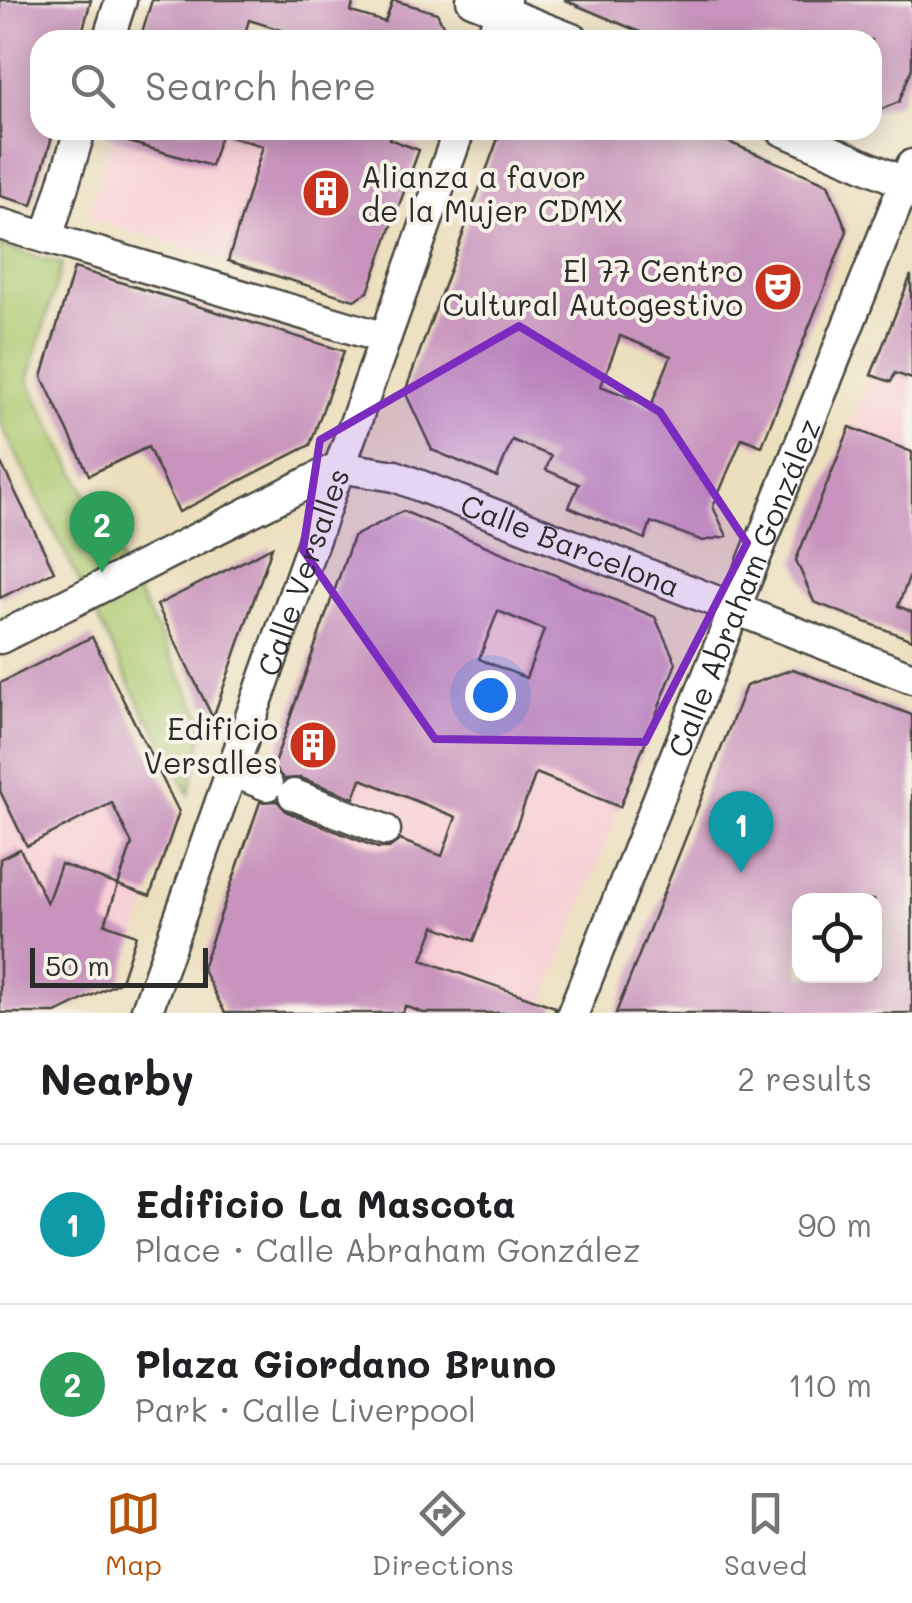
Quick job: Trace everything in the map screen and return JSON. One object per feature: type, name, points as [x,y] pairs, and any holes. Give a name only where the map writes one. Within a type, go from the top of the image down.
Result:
[{"type":"street","points":[[111,30],[120,0]]},
{"type":"street","points":[[472,0],[504,5],[554,30]]},
{"type":"street","points":[[495,30],[504,5]]},
{"type":"street","points":[[47,238],[77,140]]},
{"type":"street","name":"Calle Versalles","points":[[146,1013],[455,140]]},
{"type":"street","points":[[809,140],[910,178]]},
{"type":"street","name":"Calle Abraham González","points":[[573,1013],[910,178]]},
{"type":"street","points":[[0,224],[385,338]]},
{"type":"street","points":[[0,638],[340,468]]},
{"type":"street","name":"Calle Barcelona","points":[[340,468],[396,476],[912,678]]},
{"type":"street","points":[[232,771],[385,830]]},
{"type":"highlighted area","points":[[519,326],[660,412],[747,543],[645,742],[435,739],[303,550],[320,440]]},
{"type":"shaded area","points":[[111,140],[422,140],[368,292],[354,300],[88,218]]},
{"type":"shaded area","points":[[912,272],[912,640],[814,602],[796,560]]},
{"type":"shaded area","points":[[403,511],[655,617],[676,663],[540,1013],[225,1013],[202,968],[353,537]]},
{"type":"shaded area","points":[[0,683],[179,812],[121,981],[56,1013],[0,1013]]},
{"type":"green space","points":[[0,246],[62,264],[28,381],[205,723],[189,794],[151,719],[148,720],[0,422]]},
{"type":"building","points":[[0,0],[91,0],[83,30],[30,30],[30,140],[51,140],[32,205],[0,196]]},
{"type":"building","points":[[152,0],[354,0],[351,12],[385,22],[393,0],[437,13],[445,30],[281,30],[249,20],[246,30],[143,30]]},
{"type":"building","points":[[564,0],[912,0],[912,68],[899,102],[882,109],[882,30],[635,30]]},
{"type":"building","points":[[122,140],[219,140],[211,166]]},
{"type":"building","name":"Alianza a favor de la Mujer CDMX","points":[[242,140],[392,140],[419,150],[368,292],[354,300],[228,261],[263,146]]},
{"type":"building","points":[[497,140],[724,140],[828,184],[847,231],[762,446],[742,438],[713,507],[727,536],[703,541],[651,522],[645,539],[569,507],[579,484],[546,470],[551,456],[512,440],[497,477],[432,450],[405,392]],"holes":[[[620,336],[671,356],[651,406],[601,386]]]},
{"type":"building","points":[[74,268],[344,351],[310,445],[179,512],[148,447],[89,475],[42,377]]},
{"type":"building","points":[[911,275],[912,379],[895,373],[891,382],[871,375]]},
{"type":"building","points":[[850,427],[912,452],[912,570],[898,606],[912,612],[912,640],[814,602],[796,560]]},
{"type":"building","points":[[0,461],[54,571],[0,598]]},
{"type":"building","points":[[403,511],[655,617],[676,663],[620,807],[536,773],[474,941],[435,926],[422,960],[555,1007],[555,1013],[423,1013],[405,1006],[403,1013],[225,1013],[202,968],[260,802],[277,801],[287,812],[378,848],[389,848],[400,840],[442,856],[456,817],[361,779],[354,798],[301,778],[284,779],[273,767],[353,537]],"holes":[[[498,611],[544,630],[526,678],[479,659]]]},
{"type":"building","points":[[272,547],[213,718],[157,605]]},
{"type":"building","points":[[92,637],[179,812],[150,896],[118,885],[132,844],[112,803],[27,846],[0,791],[0,683]]},
{"type":"building","points":[[793,669],[912,715],[912,1013],[616,1013],[746,686]]},
{"type":"building","points":[[20,849],[47,903],[61,864],[118,885],[105,924],[136,935],[121,981],[56,1013],[0,1013],[0,859]]},
{"type":"place","name":"Alianza a favor de la Mujer CDMX","points":[[326,193]]},
{"type":"place","name":"El 77 Centro Cultural Autogestivo","points":[[778,287]]},
{"type":"place","name":"Plaza Giordano Bruno","points":[[102,573]]},
{"type":"place","name":"Edificio Versalles","points":[[313,745]]},
{"type":"place","name":"Edificio La Mascota","points":[[741,873]]}]
